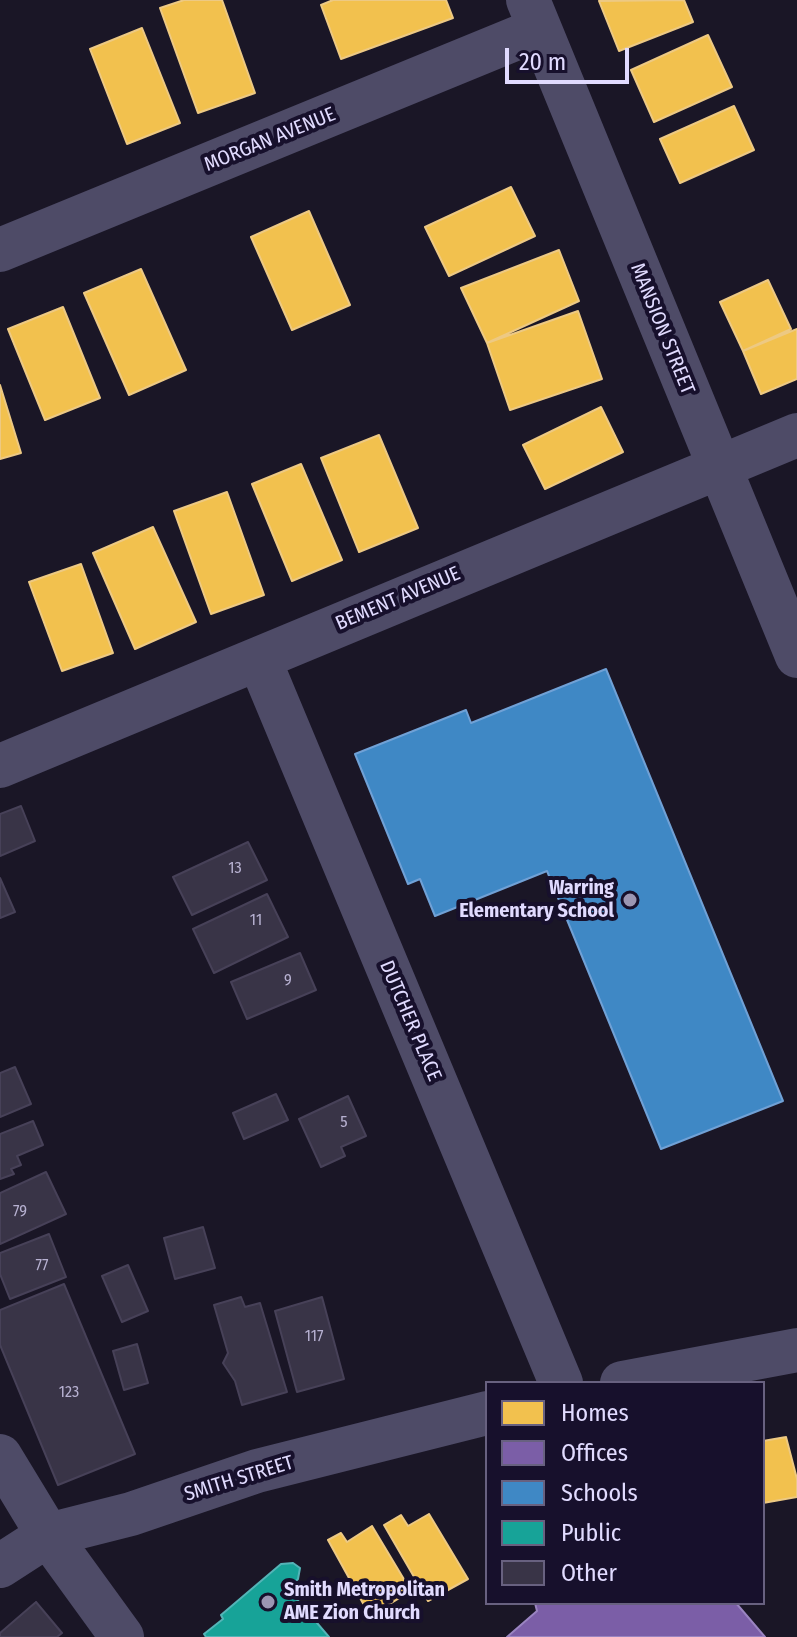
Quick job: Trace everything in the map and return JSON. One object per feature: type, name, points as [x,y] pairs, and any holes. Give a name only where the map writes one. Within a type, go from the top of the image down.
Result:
[{"type":"street","name":"MORGAN AVENUE","points":[[0,250],[534,14]]},
{"type":"street","name":"MANSION STREET","points":[[534,14],[797,656]]},
{"type":"street","name":"BEMENT AVENUE","points":[[0,766],[797,435]]},
{"type":"street","name":"DUTCHER PLACE","points":[[259,659],[560,1381]]},
{"type":"street","points":[[633,1381],[797,1350]]},
{"type":"street","name":"SMITH STREET","points":[[0,1566],[48,1535],[131,1514],[257,1471],[485,1414]]},
{"type":"street","points":[[0,1456],[48,1535],[122,1637]]},
{"type":"building: Homes","points":[[184,0],[222,0],[255,93],[198,113],[160,8]]},
{"type":"building: Homes","points":[[333,0],[446,0],[453,18],[341,59],[321,5]]},
{"type":"building: Homes","points":[[684,0],[693,22],[619,51],[599,1]]},
{"type":"building: Homes","points":[[142,28],[180,123],[127,144],[90,49]]},
{"type":"building: Homes","points":[[708,35],[732,87],[654,122],[631,70]]},
{"type":"building: Homes","points":[[734,106],[754,150],[680,183],[660,139]]},
{"type":"building: Homes","points":[[511,187],[535,236],[449,276],[425,227]]},
{"type":"building: Homes","points":[[309,211],[350,305],[292,330],[251,237]]},
{"type":"building: Homes","points":[[559,250],[579,301],[487,343],[461,288]]},
{"type":"building: Homes","points":[[141,269],[186,370],[129,395],[84,293]]},
{"type":"building: Homes","points":[[768,280],[791,329],[743,351],[720,302]]},
{"type":"building: Homes","points":[[63,307],[100,398],[45,420],[8,329]]},
{"type":"building: Homes","points":[[578,311],[602,379],[510,410],[487,343]]},
{"type":"building: Homes","points":[[797,329],[797,379],[761,394],[743,351]]},
{"type":"building: Homes","points":[[0,385],[21,453],[0,459]]},
{"type":"building: Homes","points":[[601,407],[623,452],[545,489],[523,445]]},
{"type":"building: Homes","points":[[379,435],[418,528],[359,552],[321,458]]},
{"type":"building: Homes","points":[[301,464],[342,560],[292,581],[252,484]]},
{"type":"building: Homes","points":[[227,492],[264,595],[211,614],[174,511]]},
{"type":"building: Homes","points":[[153,527],[196,622],[135,649],[93,553]]},
{"type":"building: Homes","points":[[81,564],[113,653],[62,671],[29,582]]},
{"type":"building: Homes","points":[[786,1437],[797,1479],[797,1497],[765,1503],[765,1441]]},
{"type":"building: Homes","points":[[429,1514],[468,1579],[428,1601],[384,1525],[401,1515],[408,1526]]},
{"type":"building: Homes","points":[[372,1526],[411,1591],[370,1616],[328,1540],[341,1533],[347,1542]]},
{"type":"building: Offices","points":[[536,1605],[738,1605],[765,1637],[507,1637],[537,1611]]},
{"type":"building: Schools","name":"Warring Elementary School","points":[[606,669],[783,1101],[661,1149],[547,871],[435,916],[420,879],[408,884],[355,754],[466,710],[471,723]]},
{"type":"building: Public","name":"Smith Metropolitan AME Zion Church","points":[[293,1563],[300,1568],[298,1579],[288,1589],[329,1637],[206,1637],[204,1634],[223,1619],[221,1615],[281,1564]]},
{"type":"building: Other","points":[[21,806],[35,841],[0,856],[0,814]]},
{"type":"building: Other","points":[[248,842],[267,880],[192,915],[173,877]]},
{"type":"building: Other","points":[[0,878],[15,912],[0,918]]},
{"type":"building: Other","points":[[267,894],[288,937],[214,973],[193,929]]},
{"type":"building: Other","points":[[300,953],[316,990],[247,1019],[231,982]]},
{"type":"building: Other","points":[[15,1067],[31,1104],[0,1117],[0,1073]]},
{"type":"building: Other","points":[[276,1094],[288,1120],[244,1139],[233,1113]]},
{"type":"building: Other","points":[[348,1096],[366,1136],[341,1147],[345,1156],[321,1167],[299,1119]]},
{"type":"building: Other","points":[[33,1121],[43,1145],[17,1156],[21,1165],[11,1169],[14,1174],[0,1179],[0,1134]]},
{"type":"building: Other","points":[[46,1172],[66,1214],[0,1244],[0,1193]]},
{"type":"building: Other","points":[[203,1227],[215,1268],[175,1279],[164,1238]]},
{"type":"building: Other","points":[[49,1234],[66,1277],[10,1299],[0,1274],[0,1253]]},
{"type":"building: Other","points":[[128,1265],[148,1311],[122,1322],[102,1276]]},
{"type":"building: Other","points":[[64,1284],[135,1454],[58,1485],[0,1345],[0,1310]]},
{"type":"building: Other","points":[[241,1297],[245,1307],[260,1303],[287,1392],[242,1405],[235,1381],[223,1363],[228,1353],[214,1305]]},
{"type":"building: Other","points":[[322,1297],[344,1379],[297,1392],[275,1311]]},
{"type":"building: Other","points":[[137,1344],[148,1383],[124,1390],[113,1351]]},
{"type":"building: Other","points":[[36,1602],[62,1633],[57,1637],[0,1637],[0,1633]]},
{"type":"place","name":"Warring Elementary School","points":[[630,900]]},
{"type":"place","name":"Smith Metropolitan AME Zion Church","points":[[268,1602]]}]
